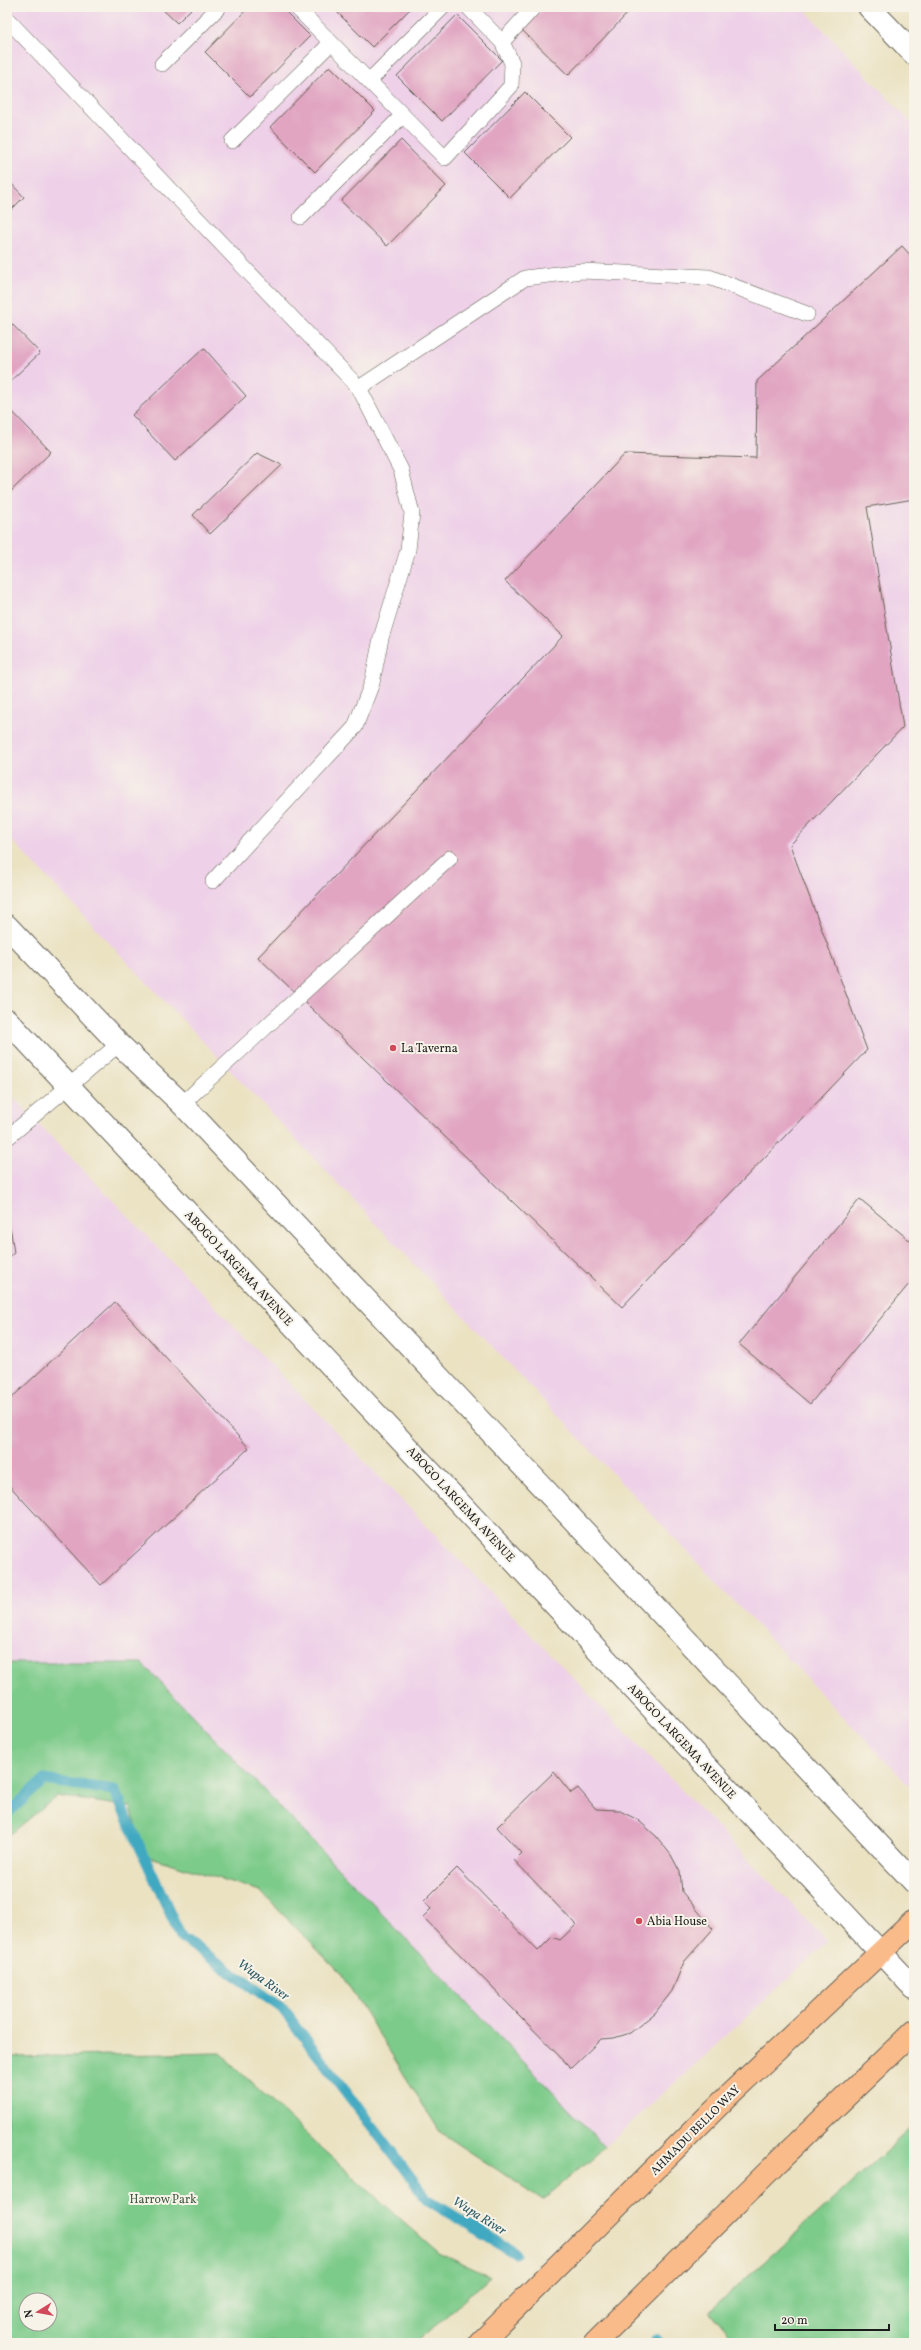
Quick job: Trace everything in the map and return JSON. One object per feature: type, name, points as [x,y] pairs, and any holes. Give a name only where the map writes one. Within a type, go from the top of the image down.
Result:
[{"type":"main road","name":"AHMADU BELLO WAY","points":[[480,2343],[730,2094],[914,1921]]},
{"type":"main road","points":[[595,2343],[786,2154],[914,2031]]},
{"type":"street","points":[[869,7],[914,54]]},
{"type":"street","points":[[7,926],[119,1044],[182,1104],[914,1882]]},
{"type":"street","name":"ABOGO LARGEMA AVENUE","points":[[7,1020],[914,1988]]},
{"type":"lane","points":[[162,64],[219,7]]},
{"type":"lane","points":[[369,81],[443,7]]},
{"type":"lane","points":[[297,8],[445,158],[511,86],[512,63],[502,42],[468,7]]},
{"type":"lane","points":[[502,42],[534,7]]},
{"type":"lane","points":[[7,19],[359,388],[401,470],[412,513],[408,550],[381,638],[372,683],[355,727],[213,881]]},
{"type":"lane","points":[[232,141],[331,43]]},
{"type":"lane","points":[[300,217],[402,116]]},
{"type":"lane","points":[[359,388],[525,278],[582,271],[709,277],[807,314]]},
{"type":"lane","points":[[182,1104],[450,858]]},
{"type":"lane","points":[[7,1138],[119,1044]]},
{"type":"shaded area","points":[[7,7],[802,7],[914,126],[914,1791],[7,835]]},
{"type":"shaded area","points":[[7,1091],[828,1942],[605,2147],[142,1663],[7,1663]]},
{"type":"green space","points":[[7,1663],[142,1663],[605,2147],[543,2200],[440,2132],[342,1975],[260,1891],[143,1855],[131,1807],[57,1796],[7,1837]]},
{"type":"green space","name":"Harrow Park","points":[[220,2053],[323,2150],[439,2253],[490,2277],[416,2343],[7,2343],[7,2057]]},
{"type":"green space","points":[[914,2126],[914,2343],[737,2343],[710,2311]]},
{"type":"building","points":[[160,7],[193,7],[177,23]]},
{"type":"building","points":[[249,7],[281,7],[310,36],[250,97],[205,52]]},
{"type":"building","points":[[332,7],[412,7],[372,47]]},
{"type":"building","points":[[545,7],[621,7],[627,14],[568,75],[522,30]]},
{"type":"building","points":[[457,15],[502,60],[442,121],[397,76]]},
{"type":"building","points":[[330,66],[375,111],[315,172],[270,127]]},
{"type":"building","points":[[525,92],[570,137],[510,198],[465,153]]},
{"type":"building","points":[[401,140],[446,186],[387,246],[341,201]]},
{"type":"building","points":[[7,179],[24,197],[7,214]]},
{"type":"building","points":[[902,246],[914,259],[914,499],[867,507],[903,727],[790,845],[867,1050],[622,1307],[258,957],[563,636],[505,581],[625,454],[756,458],[757,381]]},
{"type":"building","points":[[7,319],[40,353],[7,384]]},
{"type":"building","points":[[204,348],[246,396],[175,461],[132,415]]},
{"type":"building","points":[[7,406],[51,452],[7,495]]},
{"type":"building","points":[[257,453],[282,465],[210,534],[193,515]]},
{"type":"building","points":[[860,1199],[914,1244],[914,1278],[810,1404],[739,1344]]},
{"type":"building","points":[[7,1224],[11,1232],[14,1253],[7,1259]]},
{"type":"building","points":[[115,1302],[249,1448],[101,1585],[7,1483],[7,1402]]},
{"type":"building","name":"Abia House","points":[[554,1772],[571,1793],[578,1788],[596,1809],[618,1810],[638,1820],[656,1836],[671,1855],[680,1872],[682,1892],[713,1929],[684,1962],[672,1991],[655,2013],[630,2033],[614,2038],[601,2039],[571,2068],[423,1917],[431,1909],[424,1901],[457,1868],[538,1951],[552,1937],[560,1940],[576,1925],[514,1860],[521,1853],[497,1827]]},
{"type":"waterway","name":"Wupa River","points":[[7,1814],[44,1780],[114,1790],[181,1937],[282,2008],[428,2200],[515,2253]]},
{"type":"waterway","name":"Wupa River","points":[[656,2339],[659,2343]]},
{"type":"place","name":"La Taverna","points":[[393,1048]]},
{"type":"place","name":"Abia House","points":[[639,1921]]}]
